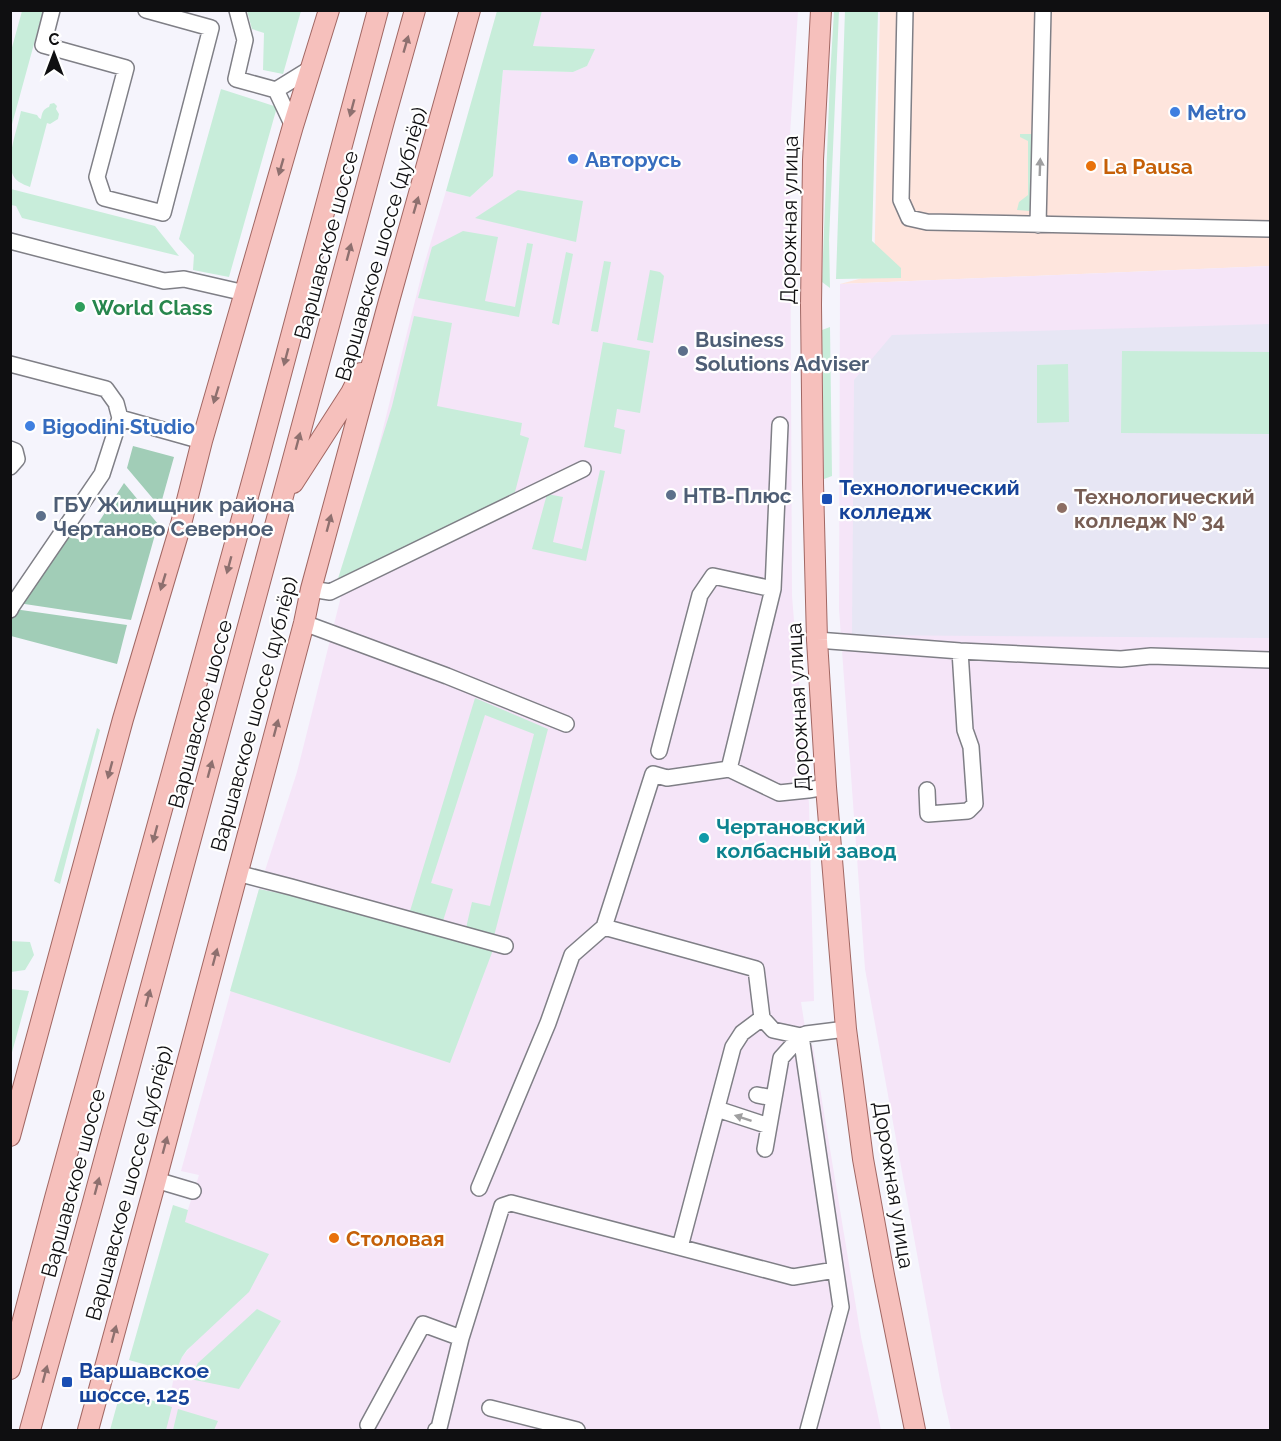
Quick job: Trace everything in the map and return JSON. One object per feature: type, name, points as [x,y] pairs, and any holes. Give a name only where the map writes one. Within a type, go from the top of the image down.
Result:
[{"type":"main road","points":[[10,1136],[123,719],[292,126],[329,10]]},
{"type":"main road","points":[[363,66],[365,10]]},
{"type":"main road","name":"Варшавское шоссе","points":[[10,1369],[378,10]]},
{"type":"main road","name":"Варшавское шоссе","points":[[30,1431],[415,10]]},
{"type":"main road","name":"Варшавское шоссе (дублёр)","points":[[88,1431],[304,623],[311,589],[471,10]]},
{"type":"main road","name":"Дорожная улица","points":[[821,10],[813,160],[811,305],[817,640],[826,788],[846,1029],[863,1159],[915,1431]]},
{"type":"main road","points":[[283,497],[351,393],[367,360],[389,301]]},
{"type":"lane","points":[[52,10],[43,45],[126,68],[97,177],[104,198],[163,213],[211,28],[146,10]]},
{"type":"lane","points":[[237,10],[245,40],[236,79],[276,90],[310,69]]},
{"type":"lane","points":[[905,10],[901,200],[909,218],[927,222],[1270,229]]},
{"type":"lane","points":[[1038,225],[1043,10]]},
{"type":"lane","points":[[276,90],[292,126]]},
{"type":"lane","points":[[10,241],[164,281],[184,279],[245,292]]},
{"type":"lane","points":[[10,364],[106,390],[116,403],[120,418],[102,474],[10,610]]},
{"type":"lane","points":[[120,418],[202,441]]},
{"type":"lane","points":[[729,770],[773,589],[780,425]]},
{"type":"lane","points":[[10,449],[15,451],[17,459],[10,468]]},
{"type":"lane","points":[[311,589],[330,592],[583,469]]},
{"type":"lane","points":[[659,751],[700,595],[713,576],[773,589]]},
{"type":"lane","points":[[304,623],[447,676],[566,724]]},
{"type":"lane","points":[[817,640],[960,651],[1122,659],[1150,656],[1270,660]]},
{"type":"lane","points":[[927,790],[928,814],[968,811],[975,804],[971,747],[965,730],[960,651]]},
{"type":"lane","points":[[479,1188],[548,1023],[572,955],[604,927],[653,774],[667,778],[729,770],[779,793],[826,788]]},
{"type":"lane","points":[[237,873],[505,946]]},
{"type":"lane","points":[[604,927],[756,969],[762,1018],[773,1030],[801,1036]]},
{"type":"lane","points":[[680,1247],[733,1047],[742,1033],[762,1018]]},
{"type":"lane","points":[[765,1149],[781,1058],[801,1036],[846,1029]]},
{"type":"lane","points":[[801,1036],[841,1307],[808,1431]]},
{"type":"lane","points":[[757,1095],[773,1098]]},
{"type":"lane","points":[[717,1109],[769,1126]]},
{"type":"lane","points":[[156,1180],[194,1191]]},
{"type":"lane","points":[[436,1431],[439,1428],[461,1338],[502,1206],[511,1203],[793,1277],[835,1270]]},
{"type":"lane","points":[[371,1429],[423,1324],[461,1338]]},
{"type":"lane","points":[[490,1408],[577,1431]]},
{"type":"shaded area","points":[[542,11],[798,11],[789,150],[792,596],[809,804],[814,1001],[801,1002],[807,1040],[813,1046],[861,1337],[881,1430],[162,1430],[175,1373],[182,1357],[268,1254],[184,1222],[199,1175],[181,1171],[259,889],[297,772],[424,265],[446,191],[470,197],[493,176],[503,70],[573,72],[587,66],[594,50],[532,46]]},
{"type":"shaded area","points":[[880,11],[1270,11],[1270,266],[840,284],[874,275]]},
{"type":"shaded area","points":[[1270,266],[1270,1430],[951,1430],[865,969],[839,609],[840,284]]},
{"type":"shaded area","name":"Технологический колледж № 34","points":[[1270,324],[1270,638],[852,635],[854,380],[892,335]]},
{"type":"green space","points":[[845,10],[878,11],[872,241],[901,268],[901,278],[836,279]]},
{"type":"green space","points":[[22,11],[43,11],[11,128],[11,51]]},
{"type":"green space","points":[[247,11],[301,11],[283,74],[263,70],[264,33],[252,29]]},
{"type":"green space","points":[[497,11],[542,11],[533,46],[595,49],[587,66],[573,72],[503,70],[493,176],[470,197],[446,191]]},
{"type":"green space","points":[[834,11],[839,11],[829,240],[830,288],[822,282]]},
{"type":"green space","points":[[221,89],[277,107],[229,277],[193,270],[194,255],[179,239]]},
{"type":"green space","points":[[54,103],[59,114],[58,119],[50,124],[47,123],[30,187],[15,178],[10,159],[21,111],[37,115],[41,119],[44,110]]},
{"type":"green space","points":[[1020,134],[1035,134],[1033,207],[1029,211],[1017,210],[1019,202],[1028,195],[1028,141],[1020,137]]},
{"type":"green space","points":[[11,189],[155,226],[179,256],[22,218],[16,206],[11,205]]},
{"type":"green space","points":[[518,190],[583,201],[576,242],[475,218]]},
{"type":"green space","points":[[463,231],[498,237],[485,301],[515,307],[527,243],[533,244],[519,317],[418,298],[432,247]]},
{"type":"green space","points":[[566,252],[573,254],[559,325],[552,323]]},
{"type":"green space","points":[[604,261],[611,262],[598,332],[591,331]]},
{"type":"green space","points":[[650,270],[660,272],[664,276],[653,343],[637,340]]},
{"type":"green space","points":[[414,316],[452,323],[437,406],[522,423],[520,435],[529,438],[515,492],[336,585],[392,406]]},
{"type":"green space","points":[[830,327],[832,476],[824,479],[822,330]]},
{"type":"green space","points":[[603,342],[650,351],[640,413],[617,409],[614,427],[625,430],[621,454],[584,447]]},
{"type":"green space","points":[[1122,351],[1270,352],[1270,434],[1121,433]]},
{"type":"green space","points":[[1068,364],[1069,422],[1037,423],[1037,365]]},
{"type":"green space","points":[[133,446],[174,457],[160,507],[127,468]]},
{"type":"green space","points":[[600,470],[605,471],[586,561],[532,549],[547,494],[563,497],[553,542],[582,549]]},
{"type":"green space","points":[[124,483],[158,524],[131,620],[18,603],[66,535],[86,542]]},
{"type":"green space","points":[[14,609],[127,625],[117,664],[11,636]]},
{"type":"green space","points":[[475,698],[548,729],[494,936],[466,928],[472,902],[490,906],[534,734],[485,715],[431,883],[453,889],[443,921],[410,911]]},
{"type":"green space","points":[[97,728],[100,730],[60,884],[54,881]]},
{"type":"green space","points":[[259,889],[318,901],[493,950],[450,1063],[230,991]]},
{"type":"green space","points":[[10,941],[30,942],[34,955],[25,970],[11,972]]},
{"type":"green space","points":[[10,989],[29,991],[11,1056]]},
{"type":"green space","points":[[173,1205],[188,1210],[185,1222],[269,1254],[249,1292],[187,1350],[175,1373],[129,1360]]},
{"type":"green space","points":[[257,1309],[281,1321],[239,1389],[190,1379],[198,1363]]},
{"type":"green space","points":[[121,1390],[172,1407],[166,1430],[110,1430]]},
{"type":"green space","points":[[178,1409],[218,1421],[214,1430],[173,1430]]},
{"type":"place","name":"Metro","points":[[1175,112]]},
{"type":"place","name":"Авторусь","points":[[573,159]]},
{"type":"place","name":"La Pausa","points":[[1091,166]]},
{"type":"place","name":"World Class","points":[[80,307]]},
{"type":"place","name":"Business Solutions Adviser","points":[[683,351]]},
{"type":"place","name":"Bigodini Studio","points":[[30,426]]},
{"type":"place","name":"НТВ-Плюс","points":[[671,495]]},
{"type":"place","name":"Технологический колледж","points":[[827,499]]},
{"type":"place","name":"Технологический колледж № 34","points":[[1062,508]]},
{"type":"place","name":"ГБУ Жилищник района Чертаново Северное","points":[[41,516]]},
{"type":"place","name":"Чертановский колбасный завод","points":[[704,838]]},
{"type":"place","name":"Столовая","points":[[334,1238]]},
{"type":"place","name":"Варшавское шоссе, 125","points":[[67,1382]]}]
